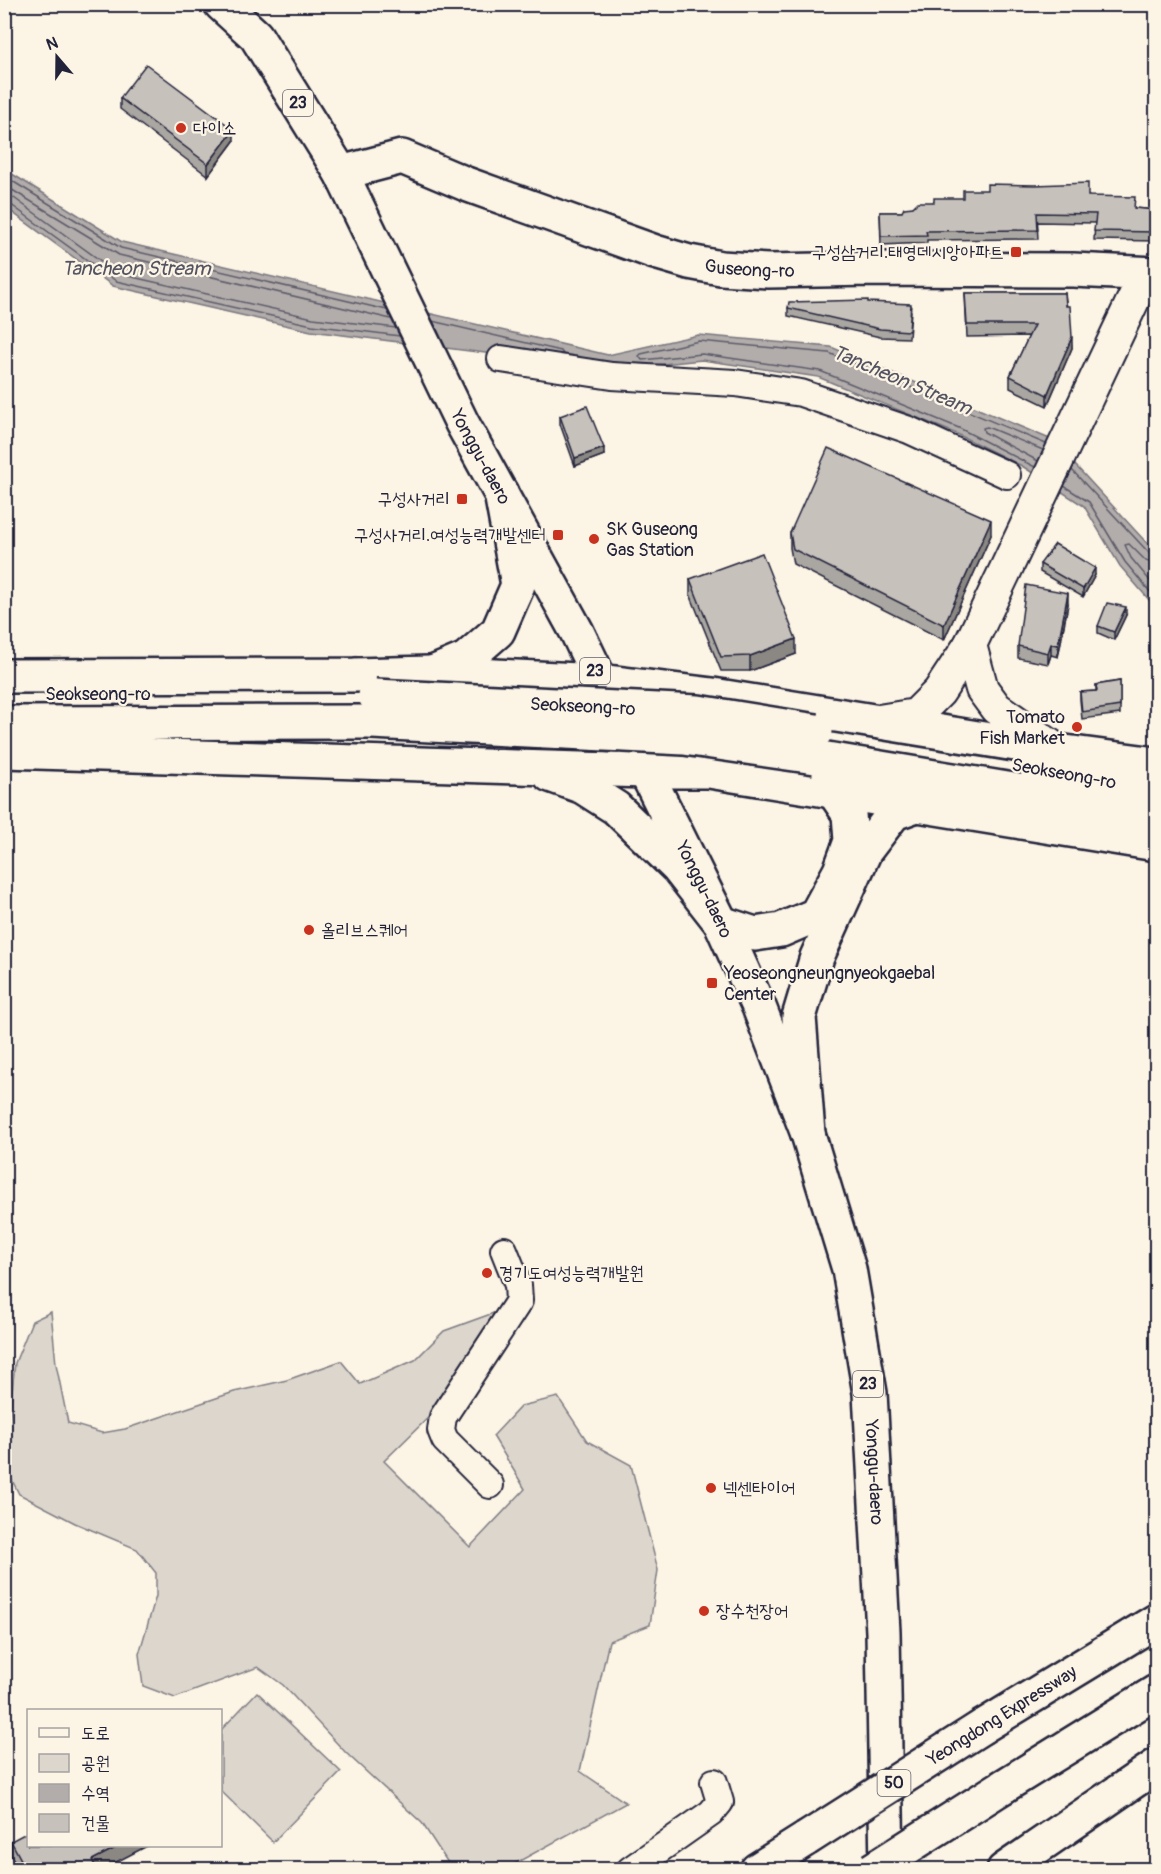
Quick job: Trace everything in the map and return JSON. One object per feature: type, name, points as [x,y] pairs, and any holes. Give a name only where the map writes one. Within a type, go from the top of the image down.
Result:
[{"type":"main road","name":"Yonggu-daero","points":[[221,4],[256,36],[341,173],[462,423],[577,632],[721,923],[759,1007],[808,1134],[849,1269],[870,1393],[883,1632],[887,1869]]},
{"type":"main road","name":"Guseong-ro","points":[[341,173],[402,157],[465,184],[656,252],[689,262],[721,268],[768,271],[1073,270],[1151,275]]},
{"type":"main road","points":[[430,673],[466,659],[498,631],[518,585],[501,493]]},
{"type":"main road","points":[[408,763],[431,750],[441,740],[455,710],[457,693],[430,673]]},
{"type":"main road","points":[[4,676],[430,673],[600,681],[713,695],[1058,751],[1156,764]]},
{"type":"main road","name":"Seokseong-ro","points":[[4,693],[374,709],[684,738],[816,744],[1156,791]]},
{"type":"main road","points":[[778,783],[758,762],[751,737],[754,725],[761,716],[788,708]]},
{"type":"main road","name":"Seokseong-ro","points":[[4,723],[374,709]]},
{"type":"main road","name":"Seokseong-ro","points":[[816,744],[1156,814]]},
{"type":"main road","points":[[4,751],[645,771],[709,771],[1156,844]]},
{"type":"main road","points":[[498,765],[544,773],[583,787],[616,808],[678,868],[721,923],[755,934],[781,930],[816,915],[840,871],[851,841],[849,814],[834,792]]},
{"type":"main road","points":[[808,1134],[799,1017],[817,957],[866,851],[894,813],[919,804]]},
{"type":"main road","name":"Yeongdong Expressway","points":[[757,1869],[1156,1620]]},
{"type":"main road","points":[[872,1869],[1156,1692]]},
{"type":"main road","points":[[1004,1869],[1156,1766]]},
{"type":"street","points":[[876,721],[916,715],[939,692],[970,645],[1029,520],[1151,275]]},
{"type":"street","points":[[501,359],[612,376],[735,383],[801,393],[909,430],[1007,475]]},
{"type":"street","points":[[970,645],[982,689],[996,708],[1058,751]]},
{"type":"street","points":[[490,1485],[446,1440],[441,1430],[443,1417],[519,1301],[518,1284],[504,1250]]},
{"type":"street","points":[[630,1869],[711,1813],[720,1802],[714,1782]]},
{"type":"green space","points":[[499,1311],[438,1408],[384,1461],[470,1547],[525,1489],[493,1436],[521,1406],[558,1397],[587,1441],[631,1465],[658,1570],[650,1625],[609,1641],[580,1771],[626,1803],[505,1869],[452,1869],[422,1823],[346,1753],[283,1685],[258,1667],[175,1698],[143,1686],[139,1654],[156,1596],[156,1573],[137,1549],[75,1523],[19,1494],[5,1466],[5,1458],[15,1363],[32,1321],[51,1312],[56,1364],[68,1423],[102,1433],[125,1429],[234,1392],[287,1380],[341,1361],[360,1384],[415,1360],[444,1331]]},
{"type":"green space","points":[[257,1692],[341,1772],[273,1842],[222,1792],[222,1729]]},
{"type":"water","name":"Tancheon Stream","points":[[4,169],[122,242],[608,355],[698,335],[831,347],[1052,440],[1156,553],[1156,608],[1120,566],[1084,506],[1022,466],[957,434],[818,377],[702,360],[612,369],[311,331],[113,286],[5,207]]},
{"type":"building","points":[[146,64],[234,130],[208,164],[120,98]]},
{"type":"building","points":[[1088,183],[1088,196],[1135,197],[1134,208],[1156,210],[1156,232],[1094,231],[1096,214],[1037,213],[1038,230],[926,231],[927,235],[881,236],[880,212],[902,212],[904,208],[913,207],[918,202],[934,202],[934,198],[963,198],[963,190],[987,190],[987,184]]},
{"type":"building","points":[[965,293],[1065,293],[1066,306],[1070,306],[1072,337],[1047,395],[1010,376],[1034,325],[967,325]]},
{"type":"building","points":[[868,300],[868,302],[911,304],[909,331],[880,329],[788,308],[789,302]]},
{"type":"building","points":[[587,406],[604,448],[575,458],[560,416]]},
{"type":"building","points":[[828,448],[991,520],[944,625],[793,549],[790,533]]},
{"type":"building","points":[[1055,544],[1095,568],[1083,589],[1040,564]]},
{"type":"building","points":[[762,553],[796,639],[750,656],[721,657],[690,579]]},
{"type":"building","points":[[1026,585],[1068,593],[1058,645],[1051,644],[1048,653],[1018,646]]},
{"type":"building","points":[[1107,603],[1126,607],[1114,632],[1098,626]]},
{"type":"building","points":[[1120,681],[1120,706],[1082,712],[1080,692],[1097,691],[1096,685]]},
{"type":"building","points":[[27,1833],[27,1847],[117,1847],[92,1860],[97,1869],[26,1869],[11,1841]]},
{"type":"place","name":"다이소","points":[[181,128]]},
{"type":"place","name":"구성삼거리.태영데시앙아파트","points":[[1016,252]]},
{"type":"place","name":"구성사거리","points":[[462,499]]},
{"type":"place","name":"구성사거리.여성능력개발센터","points":[[558,535]]},
{"type":"place","name":"SK Guseong Gas Station","points":[[594,539]]},
{"type":"place","name":"Tomato Fish Market","points":[[1077,727]]},
{"type":"place","name":"올리브스퀘어","points":[[309,930]]},
{"type":"place","name":"Yeoseongneungnyeokgaebal Center","points":[[712,983]]},
{"type":"place","name":"경기도여성능력개발원","points":[[487,1273]]},
{"type":"place","name":"넥센타이어","points":[[711,1488]]},
{"type":"place","name":"장수천장어","points":[[704,1611]]}]
